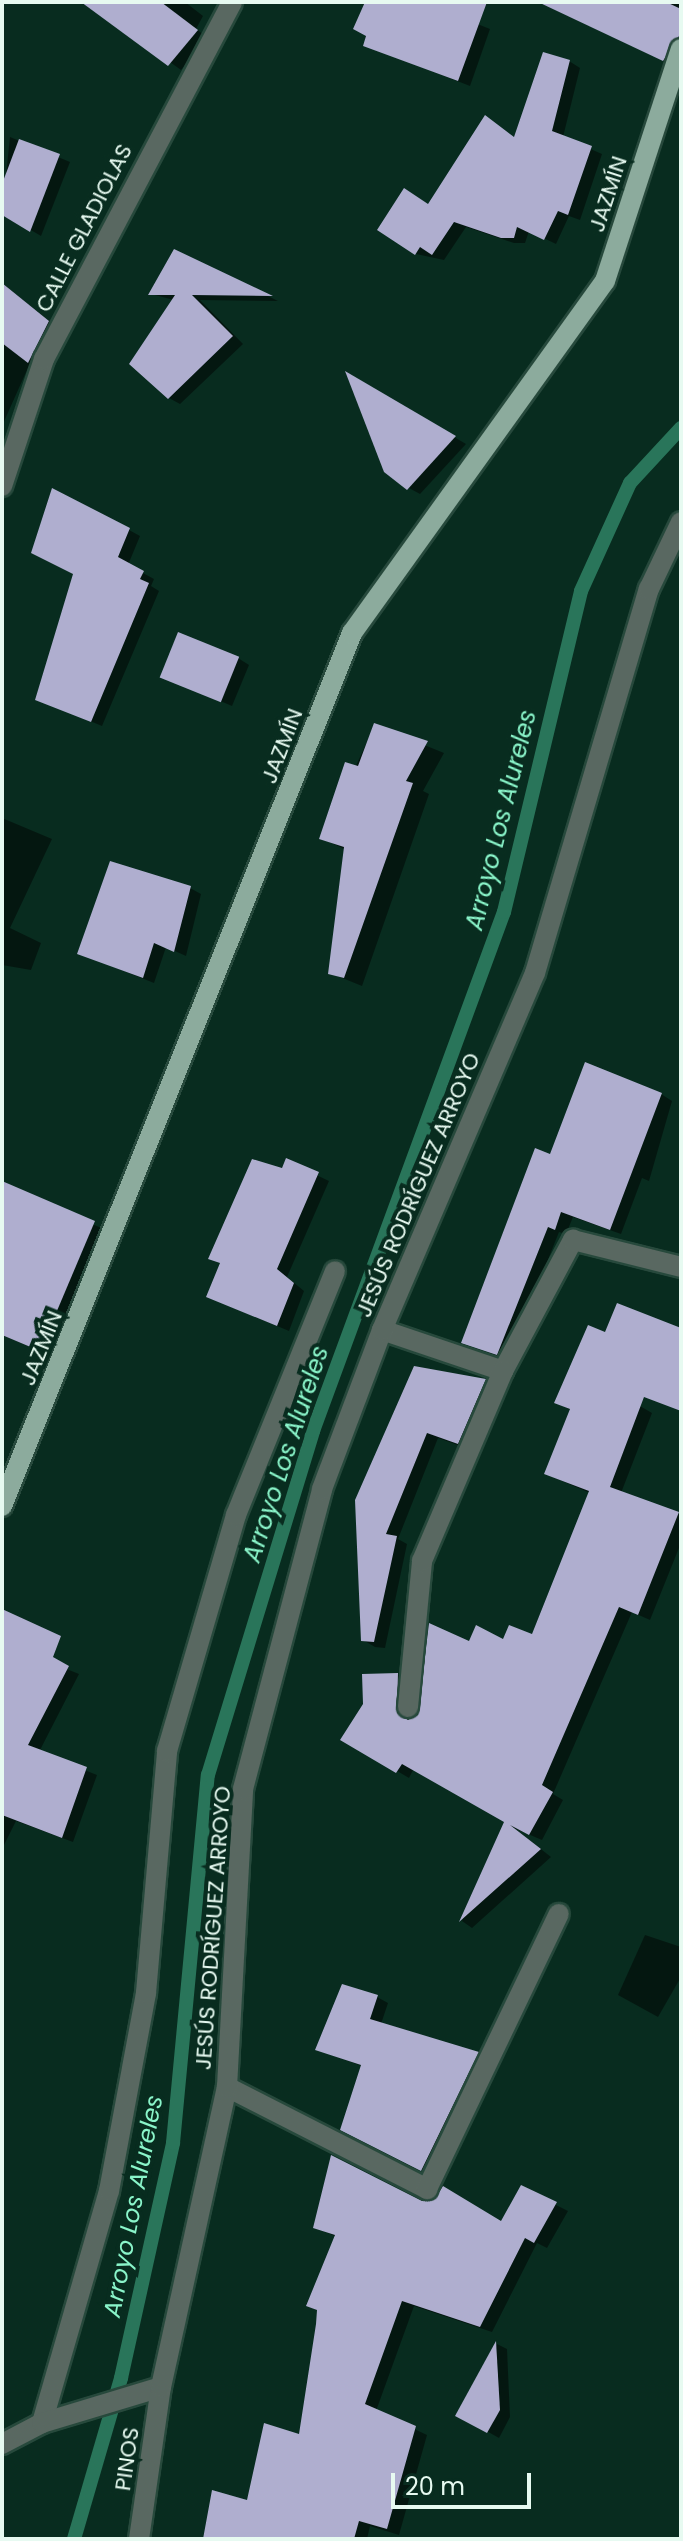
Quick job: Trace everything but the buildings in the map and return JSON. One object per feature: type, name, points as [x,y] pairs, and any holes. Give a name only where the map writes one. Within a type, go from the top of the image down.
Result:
[{"type":"main road","name":"JAZMÍN","points":[[2,1506],[352,633],[605,281],[681,49]]},
{"type":"street","name":"CALLE GLADIOLAS","points":[[2,486],[44,359],[232,2]]},
{"type":"street","name":"JESÚS RODRÍGUEZ ARROYO","points":[[155,2389],[227,2087],[243,1789],[322,1489],[382,1330],[535,973],[624,667],[681,522]]},
{"type":"street","points":[[408,1707],[422,1561],[503,1371],[573,1240],[681,1267]]},
{"type":"street","points":[[42,2423],[109,2191],[143,2008],[167,1751],[236,1515],[335,1271]]},
{"type":"street","points":[[382,1330],[503,1371]]},
{"type":"street","points":[[227,2087],[427,2189],[559,1914]]},
{"type":"street","points":[[2,2444],[42,2423],[155,2389]]},
{"type":"street","name":"PINOS","points":[[139,2539],[155,2389]]},
{"type":"waterway","name":"Arroyo Los Alureles","points":[[74,2539],[121,2378],[173,2143],[208,1775],[313,1431],[504,912],[581,591],[630,483],[681,428]]}]
